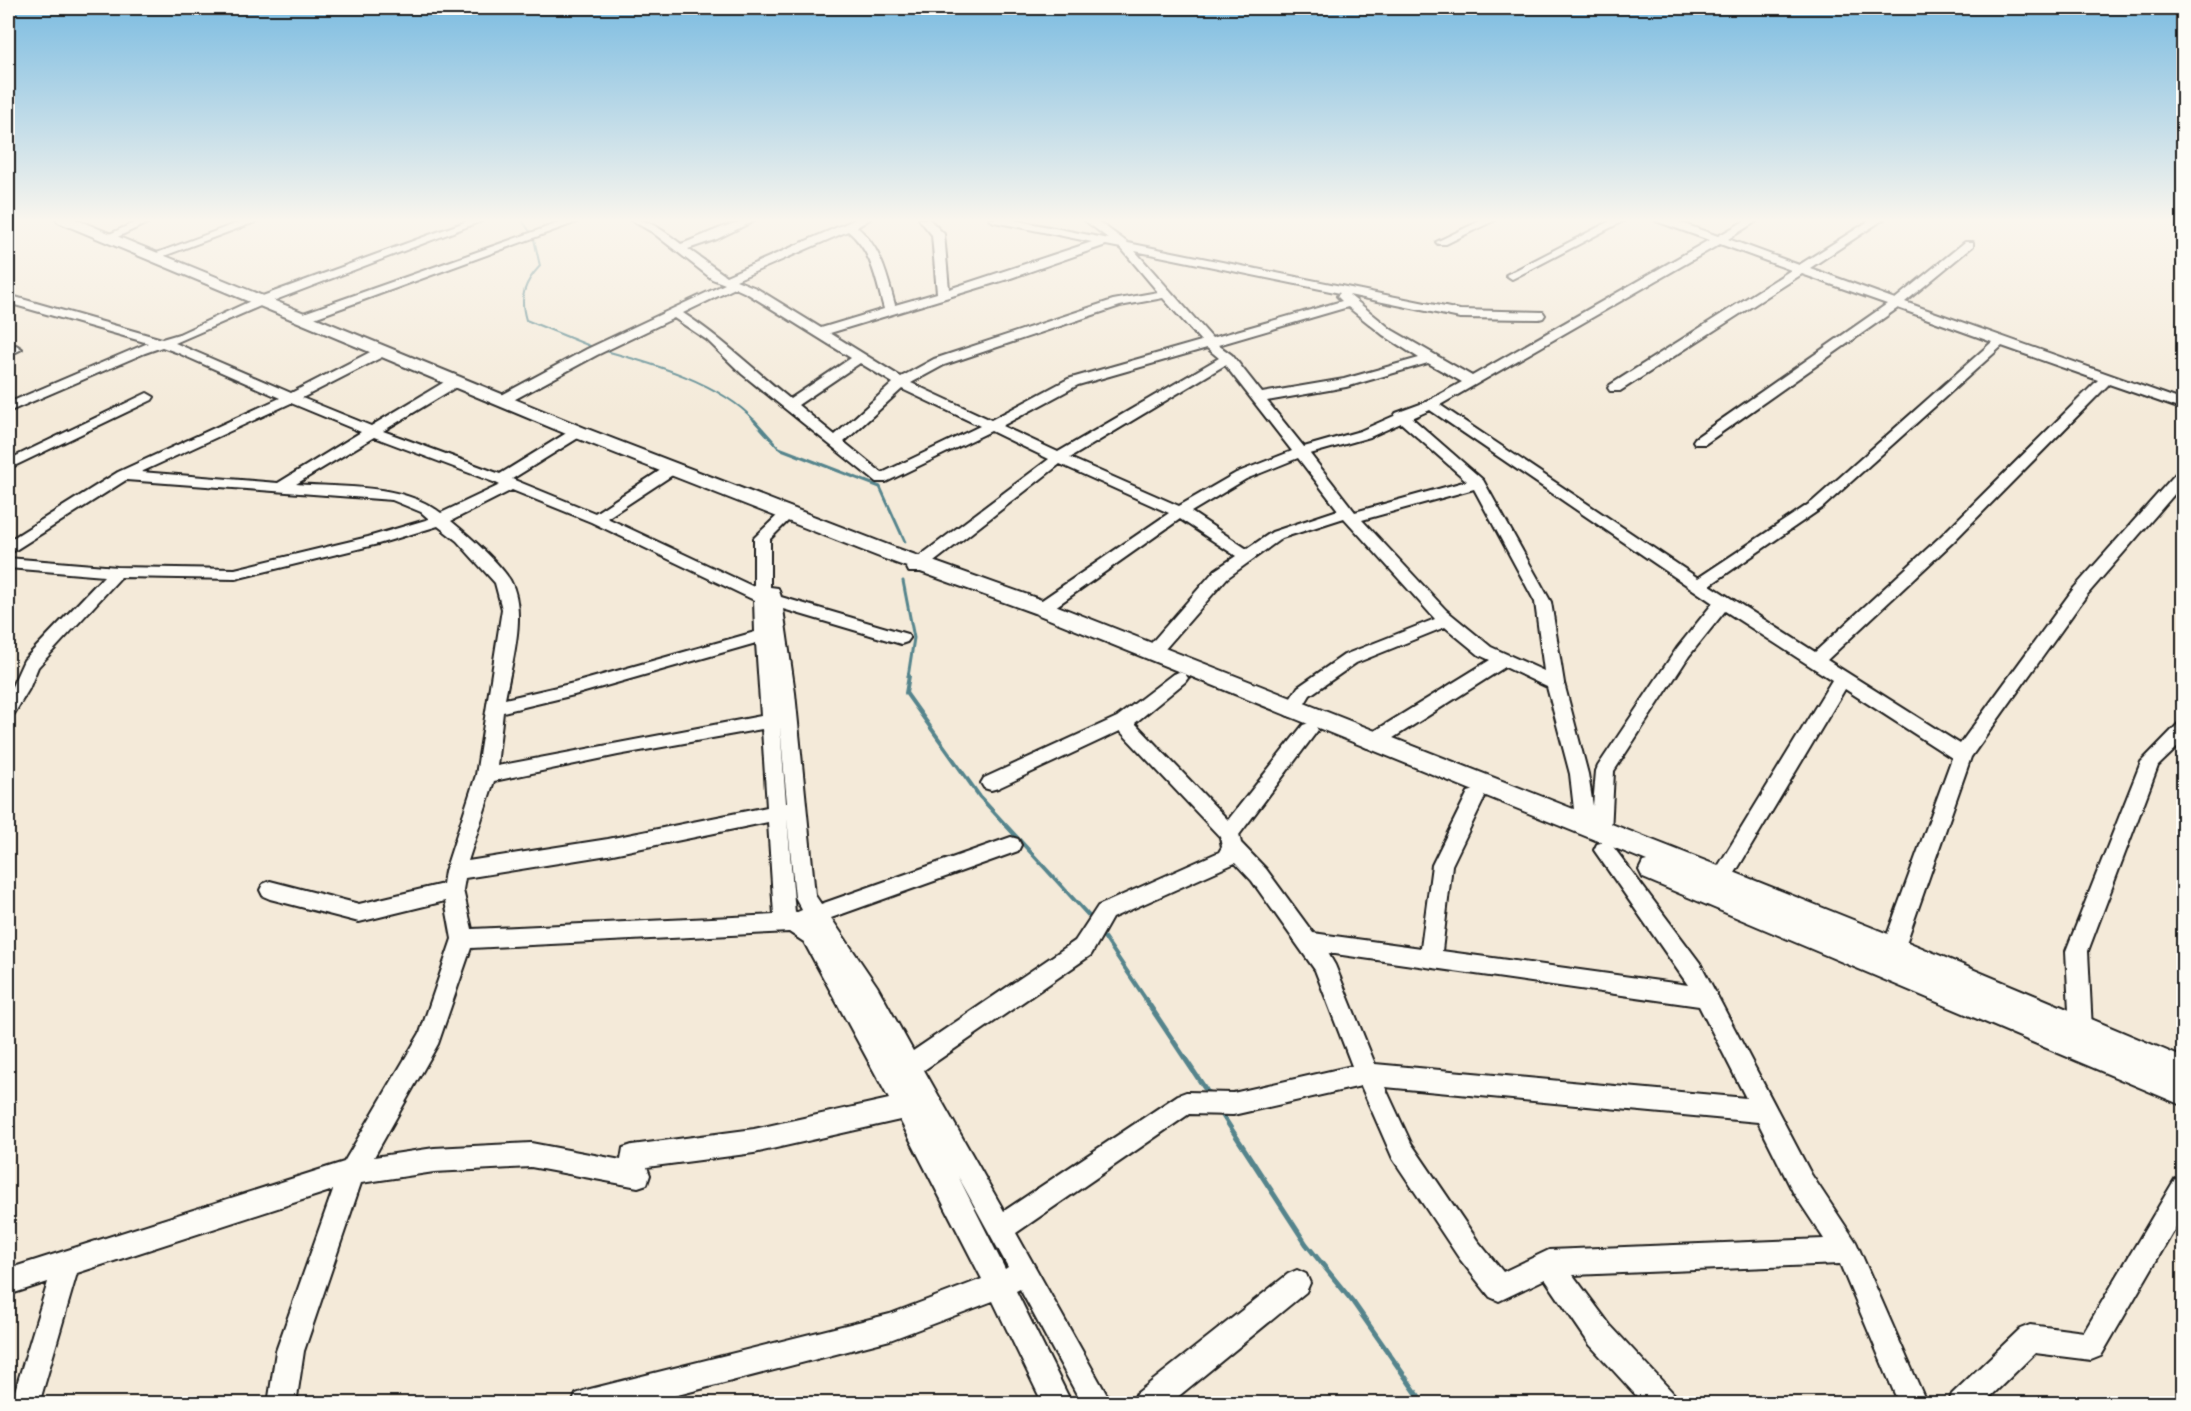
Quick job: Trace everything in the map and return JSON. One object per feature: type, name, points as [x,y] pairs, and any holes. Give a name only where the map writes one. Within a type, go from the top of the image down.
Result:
[{"type":"main road","points":[[221,285],[672,470],[781,521],[889,553],[1179,678],[1475,797],[1721,879],[1893,949],[2184,1073]]},
{"type":"main road","points":[[918,566],[1042,608],[1372,742],[1597,837],[1746,909],[2184,1091]]},
{"type":"street","points":[[8,408],[140,350],[183,337],[261,301],[305,285]]},
{"type":"street","points":[[302,318],[395,285]]},
{"type":"street","points":[[501,401],[725,285]]},
{"type":"street","points":[[738,285],[752,291],[901,384],[1180,512],[1247,556]]},
{"type":"street","points":[[884,285],[890,310]]},
{"type":"street","points":[[942,285],[943,294]]},
{"type":"street","points":[[818,333],[971,285]]},
{"type":"street","points":[[1158,285],[1210,344],[1227,358],[1350,515],[1448,620],[1485,651],[1555,683]]},
{"type":"street","points":[[1315,285],[1460,314],[1539,315]]},
{"type":"street","points":[[1042,608],[1180,512],[1241,476],[1301,452],[1365,434],[1401,416],[1431,405],[1640,285]]},
{"type":"street","points":[[1615,388],[1778,285]]},
{"type":"street","points":[[1844,285],[2184,406]]},
{"type":"street","points":[[1700,441],[1897,303],[1919,285]]},
{"type":"street","points":[[1335,289],[1390,334],[1429,359],[1471,381]]},
{"type":"street","points":[[835,442],[901,384],[950,358],[1117,303],[1166,294]]},
{"type":"street","points":[[9,301],[165,343],[291,398],[596,519],[768,599],[901,638]]},
{"type":"street","points":[[673,312],[711,337],[747,371],[881,479],[991,426],[1073,382],[1350,303]]},
{"type":"street","points":[[1699,585],[1817,505],[2001,340]]},
{"type":"street","points":[[8,548],[123,475],[291,398],[383,351]]},
{"type":"street","points":[[789,405],[859,358]]},
{"type":"street","points":[[918,566],[1059,458],[1227,358]]},
{"type":"street","points":[[1259,398],[1346,383],[1429,359]]},
{"type":"street","points":[[1816,661],[1946,540],[2106,379]]},
{"type":"street","points":[[281,487],[456,381]]},
{"type":"street","points":[[8,465],[147,397]]},
{"type":"street","points":[[1431,405],[1723,602],[1962,755]]},
{"type":"street","points":[[1401,416],[1478,483],[1543,602],[1555,683],[1597,837],[1692,970],[1802,1183],[1847,1251],[1913,1404]]},
{"type":"street","points":[[8,563],[117,572],[235,574],[372,541],[440,520],[507,482],[578,432]]},
{"type":"street","points":[[596,519],[672,470]]},
{"type":"street","points":[[1893,949],[1962,755],[2080,592],[2184,473]]},
{"type":"street","points":[[123,475],[395,496],[426,509],[464,538],[503,582],[510,609],[486,775],[454,881],[463,939],[430,1037],[352,1172],[290,1351],[282,1404]]},
{"type":"street","points":[[1152,653],[1221,574],[1277,535],[1478,483]]},
{"type":"street","points":[[779,719],[764,635],[781,521]]},
{"type":"street","points":[[8,709],[14,688],[30,664],[117,572]]},
{"type":"street","points":[[768,599],[787,811],[785,918],[812,936],[945,1177],[1058,1404]]},
{"type":"street","points":[[1597,837],[1605,771],[1683,652],[1723,602]]},
{"type":"street","points":[[1292,710],[1304,691],[1350,659],[1448,620]]},
{"type":"street","points":[[494,708],[574,689],[764,635]]},
{"type":"street","points":[[1372,742],[1503,660]]},
{"type":"street","points":[[1746,909],[1721,879],[1843,677]]},
{"type":"street","points":[[991,783],[1123,722],[1179,678]]},
{"type":"street","points":[[486,775],[779,719]]},
{"type":"street","points":[[1123,722],[1259,875],[1324,965],[1367,1074],[1402,1151],[1468,1249],[1499,1288],[1549,1263],[1847,1251]]},
{"type":"street","points":[[2081,1030],[2077,951],[2150,762],[2184,729]]},
{"type":"street","points":[[894,1085],[910,1066],[1083,948],[1105,912],[1227,858],[1230,841],[1309,730]]},
{"type":"street","points":[[1430,958],[1442,865],[1475,797]]},
{"type":"street","points":[[270,890],[359,913],[454,881],[787,811]]},
{"type":"street","points":[[787,811],[805,897],[869,993],[1098,1404]]},
{"type":"street","points":[[463,939],[792,923],[1011,844]]},
{"type":"street","points":[[1307,941],[1706,997]]},
{"type":"street","points":[[1001,1228],[1186,1103],[1233,1104],[1367,1074],[1765,1111]]},
{"type":"street","points":[[8,1282],[352,1172],[434,1160],[531,1155],[635,1166],[906,1107]]},
{"type":"street","points":[[1962,1404],[2030,1339],[2091,1346],[2184,1188]]},
{"type":"street","points":[[25,1404],[67,1263]]},
{"type":"street","points":[[1549,1263],[1600,1335],[1664,1404]]},
{"type":"street","points":[[586,1404],[890,1327],[999,1286],[1026,1272]]},
{"type":"street","points":[[1146,1404],[1297,1283]]},
{"type":"waterway","points":[[527,285],[523,297],[526,320],[595,348]]},
{"type":"waterway","points":[[602,350],[663,368],[705,385],[741,408],[754,420]]},
{"type":"waterway","points":[[754,420],[779,448],[880,487],[905,542]]},
{"type":"waterway","points":[[903,581],[914,638],[908,677]]},
{"type":"waterway","points":[[909,676],[906,693],[980,797],[1089,916]]},
{"type":"waterway","points":[[1104,937],[1147,1001]]},
{"type":"waterway","points":[[1146,1000],[1210,1096]]},
{"type":"waterway","points":[[1223,1116],[1306,1244],[1353,1302],[1424,1404]]}]
